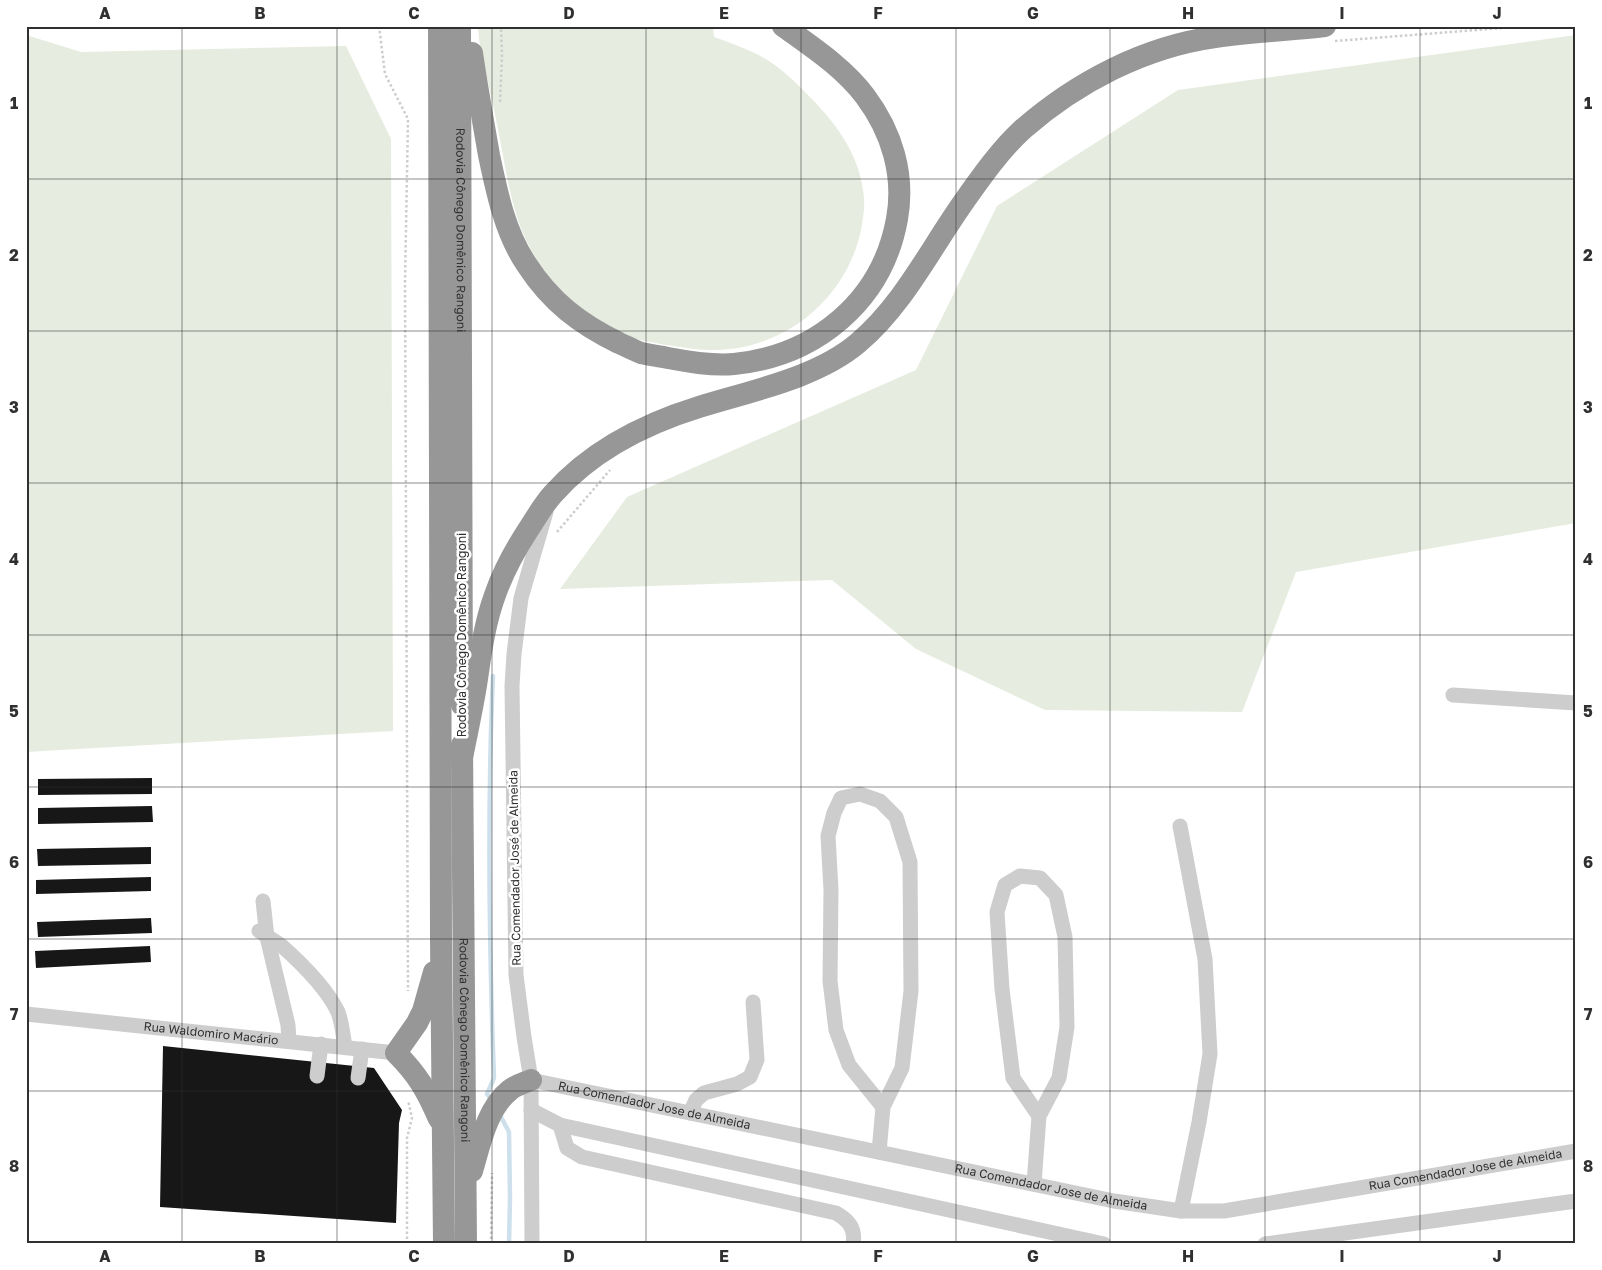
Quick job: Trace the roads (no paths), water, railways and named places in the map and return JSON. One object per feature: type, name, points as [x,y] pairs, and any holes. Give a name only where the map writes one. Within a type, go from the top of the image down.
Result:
[{"type":"highway","name":"Rodovia Cônego Domênico Rangoni","points":[[438,26],[441,940],[444,1244]]},
{"type":"highway","name":"Rodovia Cônego Domênico Rangoni","points":[[460,26],[462,758],[466,1244]]},
{"type":"highway","points":[[467,26],[496,188],[510,235],[526,264],[548,293],[575,318],[640,353],[688,362],[731,364],[762,360],[790,351],[816,338],[858,304],[879,274],[890,250],[899,210],[901,188],[898,170],[887,133],[878,115],[864,95],[840,69],[783,26]]},
{"type":"highway","points":[[462,758],[484,632],[494,597],[511,559],[551,496],[585,464],[630,435],[673,416],[801,376],[840,356],[856,345],[874,329],[904,292],[965,200],[998,157],[1022,131],[1078,88],[1111,69],[1180,44],[1214,37],[1330,34]]},
{"type":"highway","points":[[441,940],[423,1011],[396,1053],[423,1084],[443,1127]]},
{"type":"highway","points":[[465,1193],[490,1116],[510,1090],[532,1080]]},
{"type":"street","name":"Rua Comendador José de Almeida","points":[[532,1244],[532,1080],[516,975],[512,686],[521,598],[551,496]]},
{"type":"street","points":[[1453,695],[1576,703]]},
{"type":"street","points":[[880,1152],[883,1107],[902,1068],[911,991],[910,862],[896,817],[880,801],[860,794],[841,798],[834,813],[828,836],[831,890],[830,981],[836,1030],[849,1065],[883,1107]]},
{"type":"street","points":[[1180,826],[1206,959],[1210,1054],[1199,1122],[1181,1211]]},
{"type":"street","points":[[1034,1184],[1039,1116],[1059,1078],[1067,1027],[1065,937],[1056,895],[1040,878],[1020,876],[1005,885],[997,912],[1002,989],[1013,1078],[1039,1116]]},
{"type":"street","points":[[262,901],[263,934],[288,1025],[289,1041]]},
{"type":"street","points":[[263,934],[281,945],[324,991],[338,1012],[345,1047]]},
{"type":"street","points":[[690,1113],[696,1100],[704,1093],[737,1084],[750,1076],[757,1060],[753,1002]]},
{"type":"street","name":"Rua Waldomiro Macário","points":[[26,1014],[396,1053]]},
{"type":"street","points":[[317,1076],[321,1044]]},
{"type":"street","points":[[358,1078],[362,1049]]},
{"type":"street","name":"Rua Comendador Jose de Almeida","points":[[532,1080],[1114,1201],[1181,1211],[1224,1210],[1576,1151]]},
{"type":"street","points":[[531,1110],[560,1125],[1104,1244]]},
{"type":"street","points":[[560,1125],[567,1148],[582,1157],[836,1212],[849,1221],[854,1238],[853,1244]]},
{"type":"street","points":[[1265,1244],[1576,1201]]},
{"type":"waterway","points":[[490,1098],[487,1094],[494,1078],[489,877],[493,676]]},
{"type":"waterway","points":[[501,1117],[509,1132],[509,1244]]}]
